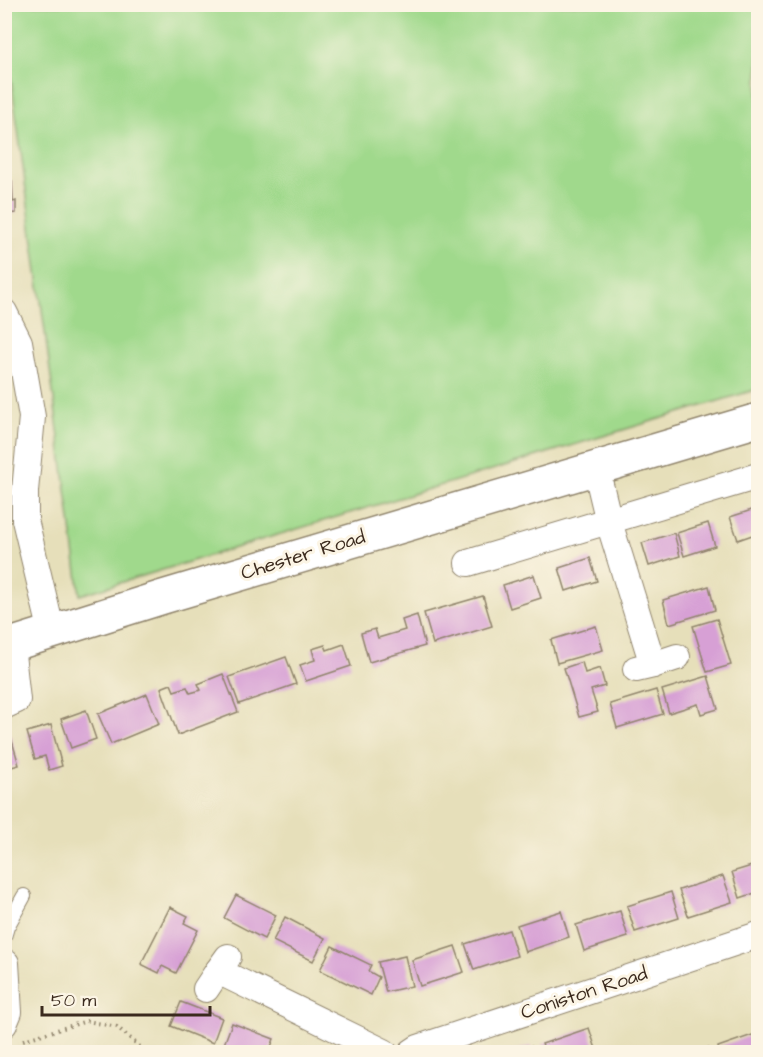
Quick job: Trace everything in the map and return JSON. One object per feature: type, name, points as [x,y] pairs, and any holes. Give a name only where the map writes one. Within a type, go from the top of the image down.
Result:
[{"type":"highway","name":"Chester Road","points":[[8,646],[759,420]]},
{"type":"street","points":[[4,312],[19,342],[32,417],[25,491],[25,520],[52,633]]},
{"type":"street","points":[[596,468],[645,667],[677,657]]},
{"type":"street","points":[[468,563],[759,476]]},
{"type":"street","name":"Chester Road","points":[[4,706],[17,700],[8,646]]},
{"type":"street","name":"Coniston Road","points":[[412,1053],[418,1048],[759,935]]},
{"type":"street","points":[[5,958],[10,1033]]},
{"type":"street","points":[[217,973],[384,1053]]},
{"type":"lane","points":[[4,937],[24,896]]},
{"type":"path","points":[[10,1033],[87,1021],[117,1027],[146,1053]]},
{"type":"green space","points":[[4,5],[758,5],[758,389],[80,595],[5,32]]},
{"type":"building","points":[[4,181],[12,181],[16,213],[4,214]]},
{"type":"building","points":[[758,508],[758,533],[738,540],[730,517]]},
{"type":"building","points":[[708,523],[715,546],[684,556],[677,533]]},
{"type":"building","points":[[674,533],[680,556],[649,566],[642,543]]},
{"type":"building","points":[[590,558],[597,581],[566,591],[559,568]]},
{"type":"building","points":[[534,575],[541,598],[510,608],[503,585]]},
{"type":"building","points":[[709,586],[715,610],[669,624],[663,600]]},
{"type":"building","points":[[483,596],[492,626],[433,644],[424,613]]},
{"type":"building","points":[[417,615],[425,646],[369,662],[361,633],[375,629],[378,638],[405,630],[402,620]]},
{"type":"building","points":[[717,619],[731,665],[707,672],[693,626]]},
{"type":"building","points":[[596,626],[603,650],[557,663],[551,640]]},
{"type":"building","points":[[344,644],[351,666],[306,681],[300,665],[315,660],[312,649],[325,645],[327,650]]},
{"type":"building","points":[[286,657],[296,684],[239,704],[229,677]]},
{"type":"building","points":[[582,662],[585,673],[600,668],[605,686],[591,690],[598,712],[579,717],[564,668]]},
{"type":"building","points":[[223,674],[238,712],[178,735],[161,688],[171,684],[174,691],[187,687],[190,693],[201,690],[198,684]]},
{"type":"building","points":[[708,676],[718,709],[701,714],[698,704],[669,713],[662,690]]},
{"type":"building","points":[[656,690],[663,714],[617,728],[610,704]]},
{"type":"building","points":[[147,694],[159,724],[111,744],[98,714]]},
{"type":"building","points":[[86,710],[96,739],[71,748],[61,719]]},
{"type":"building","points":[[51,725],[62,766],[49,770],[45,756],[35,759],[27,732]]},
{"type":"building","points":[[10,734],[19,765],[4,769],[4,736]]},
{"type":"building","points":[[758,864],[758,892],[740,898],[732,872]]},
{"type":"building","points":[[723,876],[732,902],[688,916],[679,890]]},
{"type":"building","points":[[671,892],[679,918],[635,932],[627,906]]},
{"type":"building","points":[[236,895],[276,915],[264,939],[224,918]]},
{"type":"building","points":[[170,907],[188,916],[184,923],[198,930],[176,973],[162,966],[159,973],[141,964]]},
{"type":"building","points":[[561,911],[569,937],[525,952],[517,925]]},
{"type":"building","points":[[620,911],[628,937],[584,951],[576,925]]},
{"type":"building","points":[[285,917],[325,938],[313,961],[273,941]]},
{"type":"building","points":[[509,930],[517,956],[474,970],[465,944]]},
{"type":"building","points":[[332,946],[371,965],[368,971],[379,977],[371,995],[320,970]]},
{"type":"building","points":[[455,946],[464,972],[420,986],[412,960]]},
{"type":"building","points":[[405,956],[412,986],[386,992],[378,962]]},
{"type":"building","points":[[181,1002],[222,1018],[213,1043],[171,1026]]},
{"type":"building","points":[[232,1023],[274,1039],[269,1052],[236,1052],[223,1047]]},
{"type":"building","points":[[589,1028],[597,1052],[545,1052],[542,1044]]},
{"type":"building","points":[[758,1033],[758,1052],[719,1052],[718,1047]]},
{"type":"building","points":[[531,1046],[534,1052],[511,1052]]},
{"type":"building","points":[[708,1048],[710,1052],[694,1052]]}]
